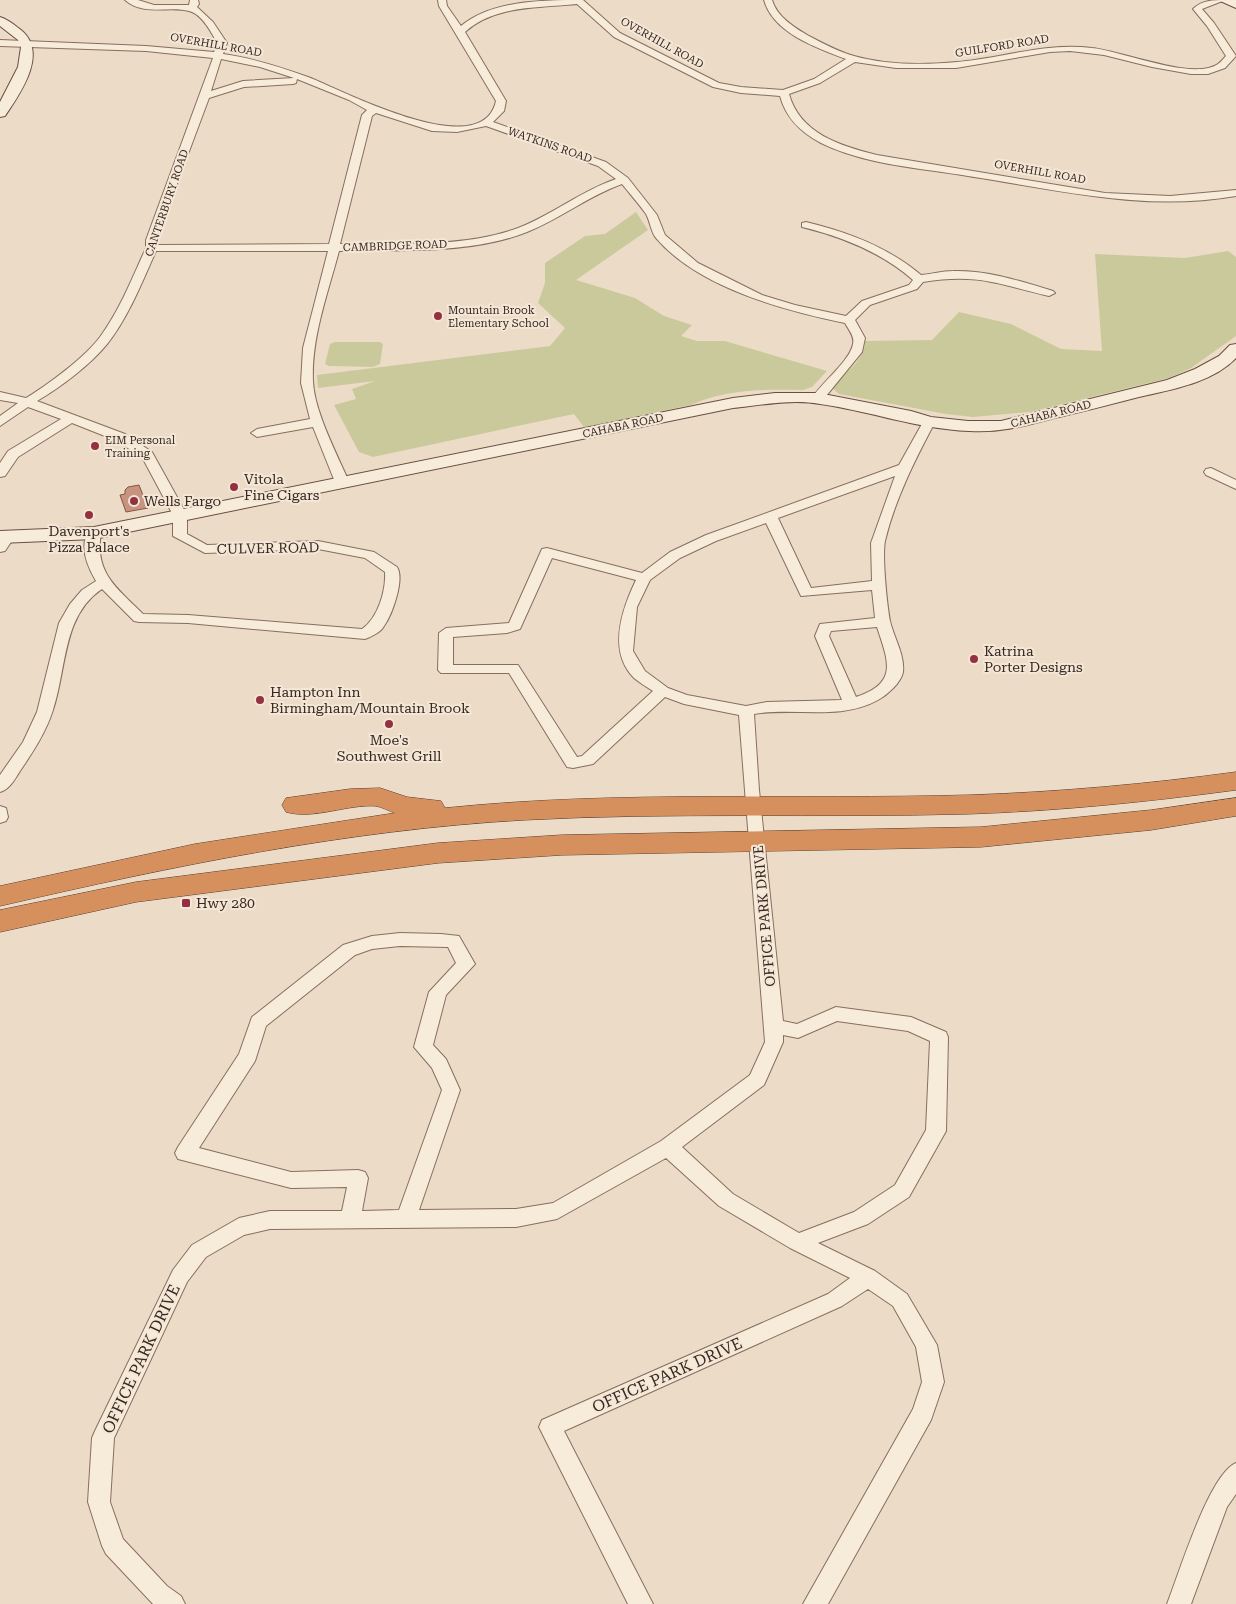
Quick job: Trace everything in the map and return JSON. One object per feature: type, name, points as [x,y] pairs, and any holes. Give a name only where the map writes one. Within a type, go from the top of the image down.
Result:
[{"type":"highway","points":[[0,896],[134,865],[244,844],[356,826],[480,814],[527,811],[966,805],[1134,794],[1236,781]]},
{"type":"highway","points":[[296,805],[350,798],[380,797],[404,806],[480,814]]},
{"type":"highway","points":[[0,921],[127,894],[438,853],[508,848],[696,842],[757,843],[907,840],[1028,834],[1151,820],[1236,806]]},
{"type":"highway","points":[[230,879],[235,868],[254,857],[410,831],[480,814]]},
{"type":"highway","points":[[0,914],[78,892],[199,865],[222,857],[244,844]]},
{"type":"street","points":[[129,0],[152,8],[193,4]]},
{"type":"street","points":[[442,0],[443,6],[501,101],[499,114],[488,124]]},
{"type":"street","points":[[768,0],[770,7],[790,29],[825,48],[853,59]]},
{"type":"street","points":[[1222,0],[1236,4]]},
{"type":"street","name":"GUILFORD ROAD","points":[[853,59],[896,65],[956,66],[1064,48],[1103,52],[1175,70],[1212,70],[1227,64],[1231,56],[1211,25],[1197,9],[1203,4],[1222,0]]},
{"type":"street","name":"OVERHILL ROAD","points":[[460,31],[474,19],[501,9],[579,1],[617,35],[700,79],[741,90],[784,93],[794,118],[808,130],[829,142],[873,157],[1105,196],[1144,200],[1192,200],[1236,193]]},
{"type":"street","name":"CANTERBURY ROAD","points":[[0,422],[64,378],[103,341],[122,312],[152,248],[151,240],[205,96],[222,43],[213,27],[193,4]]},
{"type":"street","points":[[0,21],[18,33],[27,44],[28,54],[24,67],[0,113]]},
{"type":"street","name":"OVERHILL ROAD","points":[[0,43],[158,48],[219,56],[250,62],[305,80],[351,98],[374,110],[389,113],[420,126],[438,129],[457,129],[488,124]]},
{"type":"street","points":[[784,93],[817,81],[853,59]]},
{"type":"street","points":[[205,96],[256,82],[305,80]]},
{"type":"street","points":[[342,482],[317,422],[307,382],[309,348],[367,115],[374,110]]},
{"type":"street","name":"WATKINS ROAD","points":[[488,124],[602,164],[624,180],[652,215],[660,236],[694,265],[758,297],[792,308],[849,320]]},
{"type":"street","name":"CAMBRIDGE ROAD","points":[[152,248],[334,248],[454,244],[508,235],[548,220],[604,186],[624,180]]},
{"type":"street","points":[[806,225],[822,228],[877,251],[904,266],[919,280]]},
{"type":"street","points":[[820,394],[855,354],[860,339],[849,320],[866,303],[913,286],[919,280],[950,274],[968,274],[1003,280],[1049,293]]},
{"type":"street","name":"CAHABA ROAD","points":[[2,541],[94,533],[733,403],[775,398],[820,394],[929,422],[1001,426],[1028,422],[1038,417],[1173,384],[1201,374],[1224,360],[1236,349]]},
{"type":"street","name":"CULVER ROAD","points":[[0,396],[8,396],[27,402],[120,437],[147,456],[180,515],[180,536],[205,549],[318,545],[369,555],[382,561],[392,570],[394,585],[378,625],[365,634],[188,619],[139,618],[104,582]]},
{"type":"street","points":[[0,473],[13,454],[71,419]]},
{"type":"street","points":[[257,433],[317,422]]},
{"type":"street","points":[[904,468],[711,538],[675,555],[644,578],[630,607],[626,651],[639,674],[663,691],[684,699],[746,711],[768,707],[821,707],[851,704],[872,697],[887,686],[894,675],[896,662],[883,622],[877,585],[878,543],[904,468],[929,422]]},
{"type":"street","points":[[1211,472],[1236,485]]},
{"type":"street","points":[[770,518],[806,593],[877,585]]},
{"type":"street","points":[[0,787],[25,752],[45,712],[57,650],[71,614],[89,589],[104,582],[93,566],[90,546],[94,533]]},
{"type":"street","points":[[644,578],[547,552],[514,626],[508,629],[446,633],[446,670],[513,668],[573,763],[587,760],[663,691]]},
{"type":"street","points":[[851,704],[822,636],[825,626],[883,622]]},
{"type":"street","name":"OFFICE PARK DRIVE","points":[[173,1604],[158,1594],[114,1546],[99,1502],[104,1438],[180,1276],[200,1252],[239,1227],[270,1220],[516,1218],[557,1211],[668,1148],[757,1080],[774,1042],[774,1026],[753,807],[746,711]]},
{"type":"street","points":[[0,812],[0,817]]},
{"type":"street","points":[[351,1219],[358,1178],[292,1180],[185,1153],[248,1056],[258,1022],[348,950],[361,944],[428,939],[453,941],[466,964],[438,992],[423,1047],[439,1064],[451,1090],[406,1219]]},
{"type":"street","points":[[774,1026],[798,1031],[836,1014],[911,1024],[939,1037],[936,1131],[902,1190],[861,1218],[796,1242]]},
{"type":"street","points":[[668,1148],[726,1200],[796,1242],[868,1277],[900,1300],[926,1345],[932,1382],[923,1413],[815,1604]]},
{"type":"street","name":"OFFICE PARK DRIVE","points":[[641,1604],[550,1427],[835,1300],[868,1277]]},
{"type":"street","points":[[1179,1604],[1218,1502],[1236,1474]]},
{"type":"green space","points":[[636,212],[648,230],[576,280],[635,298],[664,316],[692,325],[681,336],[697,341],[725,341],[827,371],[812,387],[803,390],[760,390],[731,393],[691,405],[584,427],[574,414],[373,457],[359,452],[334,405],[356,399],[352,389],[375,381],[318,388],[317,375],[550,346],[565,328],[538,303],[545,283],[545,263],[585,236],[605,234]]},
{"type":"green space","points":[[1228,251],[1236,257],[1236,336],[1191,368],[1169,378],[1030,412],[973,417],[946,414],[839,394],[831,387],[858,360],[862,354],[865,341],[932,340],[959,312],[1011,324],[1061,349],[1102,351],[1095,254],[1185,258]]},
{"type":"green space","points":[[335,342],[380,342],[383,344],[380,364],[373,367],[329,366],[325,364],[330,344]]},
{"type":"building","name":"Wells Fargo","points":[[139,485],[148,508],[126,512],[120,495],[125,494],[125,490],[128,487]]},
{"type":"place","name":"Mountain Brook Elementary School","points":[[438,316]]},
{"type":"place","name":"EIM Personal Training","points":[[95,446]]},
{"type":"place","name":"Vitola Fine Cigars","points":[[234,487]]},
{"type":"place","name":"Wells Fargo","points":[[134,501]]},
{"type":"place","name":"Davenport's Pizza Palace","points":[[89,515]]},
{"type":"place","name":"Katrina Porter Designs","points":[[974,659]]},
{"type":"place","name":"Hampton Inn Birmingham/Mountain Brook","points":[[260,700]]},
{"type":"place","name":"Moe's Southwest Grill","points":[[389,724]]},
{"type":"place","name":"Hwy 280","points":[[186,903]]}]
